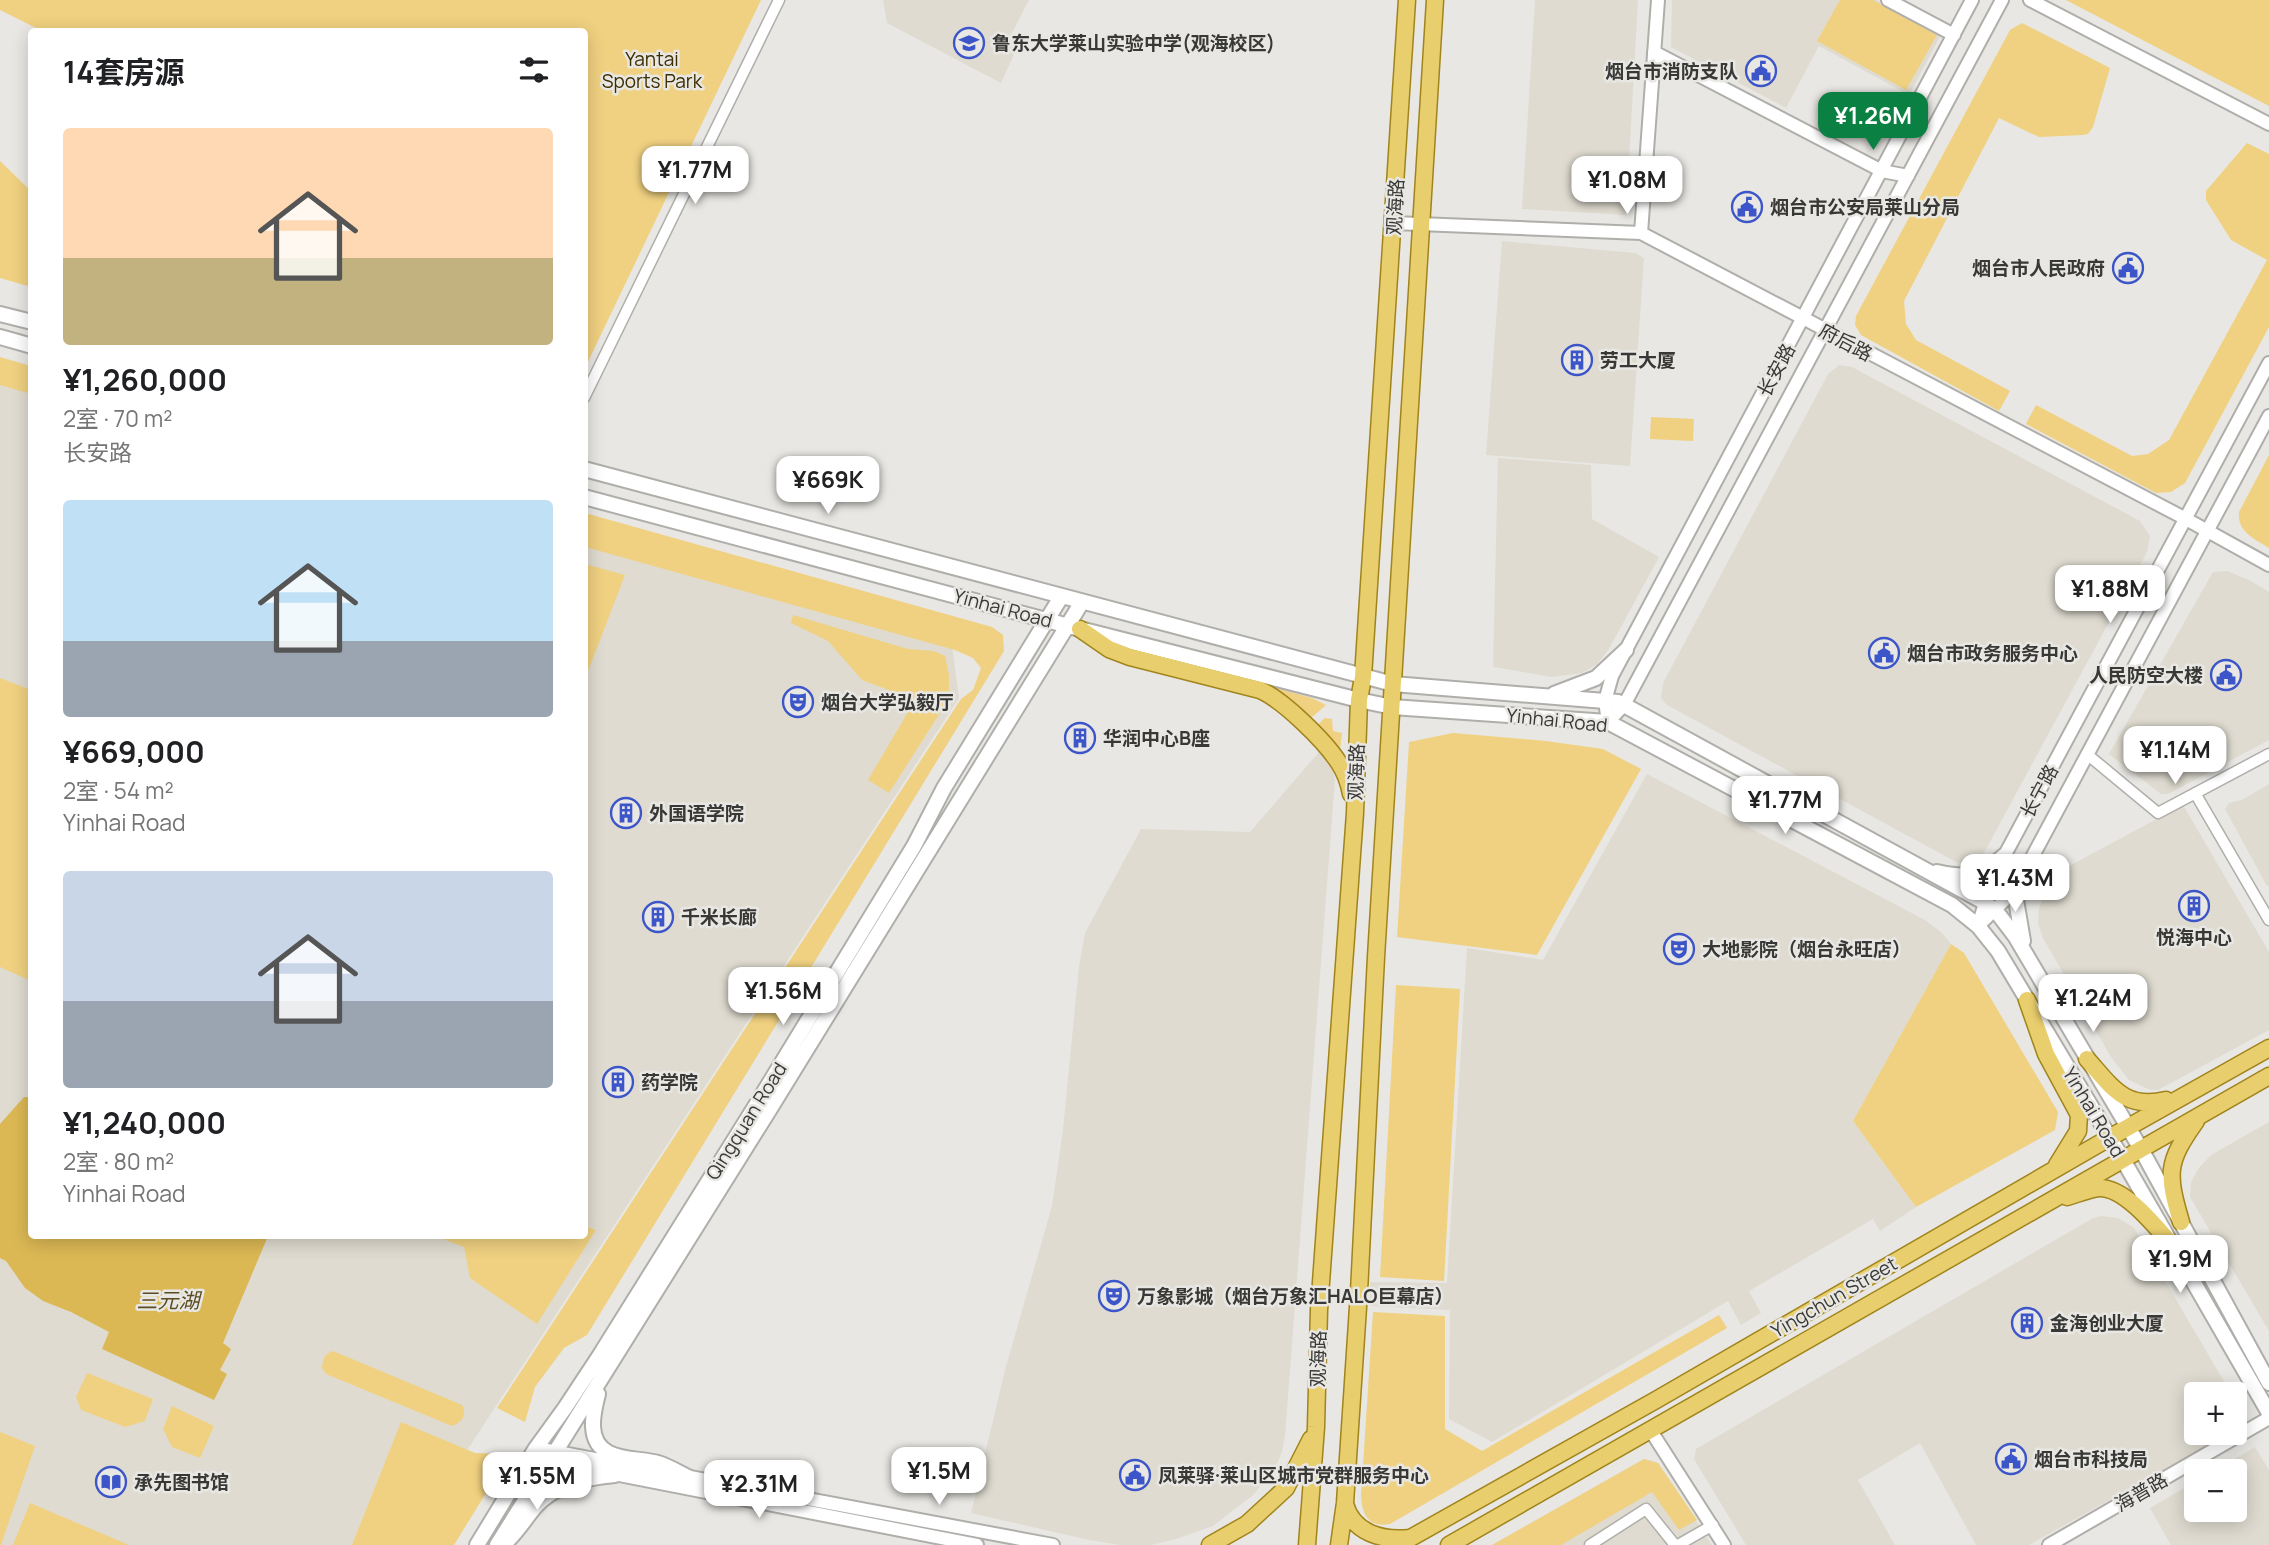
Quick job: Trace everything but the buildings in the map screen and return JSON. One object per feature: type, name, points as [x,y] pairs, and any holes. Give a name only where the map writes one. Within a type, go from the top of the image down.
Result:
[{"type":"main road","name":"观海路","points":[[1307,1545],[1359,700],[1363,677],[1407,0]]},
{"type":"main road","name":"观海路","points":[[1339,1545],[1345,1503],[1359,1292],[1435,0]]},
{"type":"main road","points":[[0,314],[28,321]]},
{"type":"main road","points":[[0,337],[28,345]]},
{"type":"main road","name":"Yinhai Road","points":[[588,470],[1393,684],[1618,702],[1624,705],[1990,906],[2015,936],[2141,1149],[2269,1383]]},
{"type":"main road","name":"Yinhai Road","points":[[588,499],[1074,628],[1359,700],[1392,707],[1608,722],[1952,905],[1978,926],[1998,951],[2122,1158],[2269,1416]]},
{"type":"main road","name":"Qingquan Road","points":[[477,1545],[536,1448],[600,1355],[758,1102],[1061,597]]},
{"type":"main road","name":"Qingquan Road","points":[[497,1545],[1074,628],[1082,602]]},
{"type":"main road","points":[[1074,628],[1109,649],[1130,657],[1260,690],[1277,698],[1341,765],[1349,783],[1354,813]]},
{"type":"main road","points":[[1548,696],[1596,678],[1626,650]]},
{"type":"main road","points":[[1925,870],[1972,876],[1989,870],[2005,855]]},
{"type":"main road","points":[[2022,877],[2016,900],[2021,935],[2029,959]]},
{"type":"main road","points":[[2026,1000],[2046,1054],[2078,1115],[2078,1131],[2053,1170]]},
{"type":"main road","name":"Yingchun Street","points":[[1404,1542],[2269,1048]]},
{"type":"main road","points":[[2087,1059],[2109,1084],[2136,1103],[2149,1104],[2182,1097]]},
{"type":"main road","name":"Yingchun Street","points":[[1449,1545],[2269,1076]]},
{"type":"main road","points":[[2181,1223],[2170,1172],[2183,1139],[2199,1116]]},
{"type":"main road","points":[[2044,1203],[2101,1188],[2132,1203],[2172,1245]]},
{"type":"main road","points":[[602,1380],[592,1424],[602,1447],[609,1453],[661,1464],[688,1477]]},
{"type":"main road","points":[[1210,1545],[1247,1524],[1286,1488],[1316,1427]]},
{"type":"main road","points":[[503,1545],[514,1535],[536,1505],[557,1490],[598,1476],[615,1475]]},
{"type":"main road","points":[[1345,1503],[1348,1514],[1369,1534],[1404,1542]]},
{"type":"street","points":[[588,390],[779,0]]},
{"type":"street","points":[[1641,233],[1658,0]]},
{"type":"street","points":[[1888,0],[1954,35]]},
{"type":"street","name":"长安路","points":[[1608,722],[1605,701],[1612,676],[1972,0]]},
{"type":"street","points":[[1608,722],[1624,705],[2002,0]]},
{"type":"street","points":[[2030,0],[2269,124]]},
{"type":"street","points":[[1654,51],[1882,171],[1908,176]]},
{"type":"street","name":"府后路","points":[[1394,223],[1641,233],[2269,565]]},
{"type":"street","name":"长宁路","points":[[1978,926],[1990,906],[1993,877],[2269,363]]},
{"type":"street","name":"长宁路","points":[[1990,906],[2014,891],[2022,877],[2269,416]]},
{"type":"street","points":[[1635,633],[1657,644]]},
{"type":"street","points":[[2090,696],[2113,708]]},
{"type":"street","points":[[2088,755],[2158,813],[2269,754]]},
{"type":"street","points":[[2195,793],[2269,920]]},
{"type":"street","points":[[2016,833],[2014,846],[2018,852],[2030,854],[2039,844]]},
{"type":"street","name":"海普路","points":[[2049,1545],[2269,1416]]},
{"type":"street","points":[[1651,1431],[1724,1545]]},
{"type":"street","points":[[536,1448],[551,1456],[615,1475],[977,1545]]},
{"type":"street","points":[[551,1456],[688,1477],[1053,1545]]},
{"type":"street","points":[[1590,1545],[1646,1509],[1676,1545],[1713,1525]]},
{"type":"shaded area","name":"鲁东大学莱山实验中学(观海校区)","points":[[883,0],[1029,0],[1009,39],[1018,46],[1001,83],[887,23]]},
{"type":"shaded area","points":[[1535,0],[1638,0],[1626,215],[1522,209]]},
{"type":"shaded area","name":"烟台市消防支队","points":[[1672,0],[1877,0],[1941,35],[1909,95],[1819,46],[1786,108],[1671,47]]},
{"type":"shaded area","points":[[1502,241],[1635,253],[1644,258],[1630,466],[1486,455]]},
{"type":"shaded area","points":[[0,364],[28,371],[28,1239],[588,1239],[588,520],[948,616],[959,698],[462,1458],[421,1545],[0,1545]]},
{"type":"shaded area","points":[[1839,365],[1852,367],[2140,521],[2150,536],[2147,552],[1985,851],[1978,860],[1970,864],[1956,862],[1667,705],[1661,698],[1663,683],[1828,374]]},
{"type":"shaded area","points":[[1498,458],[1591,465],[1592,519],[1659,557],[1609,649],[1597,664],[1582,673],[1552,677],[1493,667]]},
{"type":"shaded area","points":[[2227,571],[2269,592],[2269,740],[2168,794],[2161,794],[2109,754],[2213,572]]},
{"type":"shaded area","points":[[1319,752],[1332,769],[1335,779],[1285,1436],[1274,1470],[1253,1495],[1213,1526],[1151,1545],[1121,1545],[1089,1540],[971,1513],[1005,1370],[1052,1206],[1085,933],[1141,829],[1250,832]]},
{"type":"shaded area","points":[[1647,774],[1925,920],[1951,944],[1853,1121],[1916,1207],[1880,1231],[1873,1219],[1749,1291],[1761,1313],[1741,1325],[1728,1301],[1492,1442],[1449,1419],[1450,1310],[1370,1306],[1370,1282],[1447,1283],[1467,948],[1543,960]]},
{"type":"shaded area","points":[[2269,784],[2267,886],[2225,809],[2229,803],[2242,800]]},
{"type":"shaded area","points":[[2183,805],[2269,952],[2269,1030],[2158,1090],[2150,1090],[2129,1080],[2111,1057],[2043,938],[2038,923],[2039,908],[2047,888],[2058,872]]},
{"type":"shaded area","points":[[2269,1122],[2269,1331],[2190,1197],[2191,1183],[2198,1169],[2211,1155]]},
{"type":"shaded area","points":[[2093,1218],[2118,1218],[2134,1228],[2224,1382],[2184,1382],[2184,1445],[2208,1445],[2029,1545],[1976,1545],[1920,1443],[1858,1480],[1895,1545],[1746,1545],[1694,1459],[1696,1449]]},
{"type":"shaded area","points":[[2255,1447],[2269,1470],[2269,1545],[2171,1545],[2150,1508],[2184,1488],[2184,1522],[2247,1522],[2247,1459],[2234,1459]]},
{"type":"shaded area","points":[[1644,1459],[1658,1463],[1712,1545],[1492,1545]]},
{"type":"green space","name":"Yantai Sports Park","points":[[0,0],[761,0],[588,362],[588,28],[36,28],[0,10]]},
{"type":"green space","points":[[1840,0],[1873,0],[1937,35],[1906,90],[1817,41]]},
{"type":"green space","points":[[2066,0],[2269,0],[2269,106]]},
{"type":"green space","points":[[2022,23],[2110,68],[2093,127],[2088,134],[2083,135],[2039,137],[1999,118],[1904,301],[1906,324],[1916,340],[2010,391],[1999,411],[1861,335],[1855,325],[1856,316],[2010,30]]},
{"type":"green space","points":[[2247,143],[2269,154],[2269,327],[2185,483],[2171,492],[2156,493],[2026,424],[2036,405],[2132,456],[2148,454],[2169,440],[2267,260],[2231,240],[2206,200],[2206,191]]},
{"type":"green space","points":[[0,161],[28,188],[28,286],[0,278]]},
{"type":"green space","points":[[0,357],[28,365],[28,393],[0,385]]},
{"type":"green space","points":[[1651,417],[1694,419],[1693,441],[1650,439]]},
{"type":"green space","points":[[2269,455],[2269,548],[2244,530],[2239,512]]},
{"type":"green space","points":[[588,514],[992,627],[1003,635],[1004,651],[587,1335],[564,1348],[535,1387],[525,1422],[497,1408],[961,699],[973,690],[981,668],[973,658],[955,650],[588,548]]},
{"type":"green space","points":[[588,565],[625,575],[588,671]]},
{"type":"green space","points":[[793,615],[908,649],[934,651],[945,656],[949,675],[949,699],[889,793],[868,780],[915,700],[862,680],[828,641],[791,623]]},
{"type":"green space","points":[[1139,651],[1312,698],[1326,705],[1310,719],[1285,699]]},
{"type":"green space","points":[[0,678],[28,689],[28,980],[0,967]]},
{"type":"green space","points":[[1325,718],[1332,719],[1333,731],[1342,733],[1340,751],[1315,727]]},
{"type":"green space","points":[[1453,733],[1603,749],[1641,769],[1537,955],[1397,937],[1409,742]]},
{"type":"green space","points":[[1951,944],[1964,953],[2058,1112],[2055,1130],[1916,1207],[1853,1121]]},
{"type":"green space","points":[[1396,985],[1460,989],[1444,1281],[1380,1277]]},
{"type":"green space","points":[[588,1227],[596,1230],[537,1324],[470,1278],[464,1247],[443,1239],[588,1239]]},
{"type":"green space","points":[[1373,1312],[1445,1316],[1445,1429],[1482,1451],[1719,1315],[1727,1328],[1390,1524],[1383,1525],[1368,1519],[1361,1496]]},
{"type":"green space","points":[[333,1351],[462,1405],[463,1418],[452,1426],[326,1374],[322,1368],[324,1359]]},
{"type":"green space","points":[[87,1373],[153,1399],[145,1421],[125,1427],[81,1410],[76,1397]]},
{"type":"green space","points":[[172,1406],[214,1426],[200,1458],[172,1447],[163,1429]]},
{"type":"green space","points":[[401,1422],[475,1453],[510,1454],[454,1545],[352,1545]]},
{"type":"green space","points":[[0,1432],[35,1446],[1,1545],[0,1545]]},
{"type":"green space","points":[[1644,1459],[1658,1463],[1697,1520],[1679,1530],[1652,1492],[1561,1545],[1492,1545]]},
{"type":"green space","points":[[30,1503],[129,1545],[13,1545]]},
{"type":"water","name":"三元湖","points":[[24,1097],[28,1097],[28,1239],[267,1239],[223,1343],[231,1349],[220,1370],[227,1374],[214,1400],[102,1349],[109,1332],[43,1301],[25,1288],[6,1261],[0,1258],[0,1124]]},
{"type":"place","name":"鲁东大学莱山实验中学(观海校区)","points":[[969,43]]},
{"type":"place","name":"烟台市消防支队","points":[[1761,71]]},
{"type":"place","name":"烟台市公安局莱山分局","points":[[1747,207]]},
{"type":"place","name":"烟台市人民政府","points":[[2128,268]]},
{"type":"place","name":"劳工大厦","points":[[1577,360]]},
{"type":"place","name":"烟台市政务服务中心","points":[[1884,653]]},
{"type":"place","name":"人民防空大楼","points":[[2226,675]]},
{"type":"place","name":"烟台大学弘毅厅","points":[[798,702]]},
{"type":"place","name":"华润中心B座","points":[[1080,738]]},
{"type":"place","name":"外国语学院","points":[[626,813]]},
{"type":"place","name":"悦海中心","points":[[2194,906]]},
{"type":"place","name":"千米长廊","points":[[658,917]]},
{"type":"place","name":"大地影院（烟台永旺店）","points":[[1679,949]]},
{"type":"place","name":"药学院","points":[[618,1082]]},
{"type":"place","name":"万象影城（烟台万象汇HALO巨幕店）","points":[[1114,1296]]},
{"type":"place","name":"金海创业大厦","points":[[2027,1323]]},
{"type":"place","name":"烟台市科技局","points":[[2011,1459]]},
{"type":"place","name":"凤莱驿·莱山区城市党群服务中心","points":[[1135,1475]]},
{"type":"place","name":"承先图书馆","points":[[111,1482]]}]
